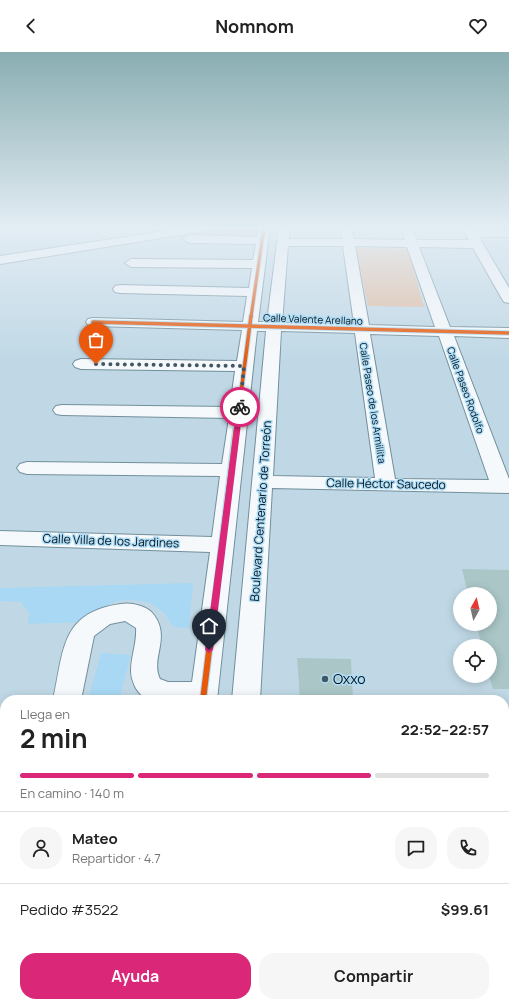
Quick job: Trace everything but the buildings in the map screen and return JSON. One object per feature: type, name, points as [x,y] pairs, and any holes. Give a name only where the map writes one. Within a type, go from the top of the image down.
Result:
[{"type":"street","name":"Boulevard Centenario de Torreón","points":[[246,695],[264,482],[262,327],[255,292],[257,272]]},
{"type":"street","points":[[262,327],[266,272]]},
{"type":"street","name":"Boulevard Centenario de Torreón","points":[[204,695],[240,413],[244,366],[262,327],[275,272]]},
{"type":"street","name":"Calle Paseo de los Armillita","points":[[353,272],[386,484]]},
{"type":"street","name":"Calle Paseo Rodolfo","points":[[422,272],[444,332],[506,487]]},
{"type":"street","points":[[494,272],[507,292]]},
{"type":"street","points":[[120,289],[255,292]]},
{"type":"street","name":"Calle Valente Arellano","points":[[93,322],[509,333]]},
{"type":"street","points":[[81,364],[244,366]]},
{"type":"street","points":[[62,410],[240,413]]},
{"type":"street","points":[[27,468],[232,470]]},
{"type":"street","name":"Calle Héctor Saucedo","points":[[264,482],[506,487]]},
{"type":"street","name":"Calle Villa de los Jardines","points":[[0,538],[222,545]]},
{"type":"street","points":[[68,695],[82,633],[90,624],[98,619],[108,614],[121,612],[133,613],[143,617],[149,626],[145,674],[146,682],[151,688],[171,693],[193,695]]},
{"type":"shaded area","points":[[360,272],[414,272],[424,307],[368,306]]},
{"type":"shaded area","points":[[193,583],[189,628],[173,627],[165,614],[151,603],[133,600],[116,601],[101,609],[88,622],[28,624],[29,613],[21,602],[0,601],[0,588]]},
{"type":"shaded area","points":[[101,653],[131,655],[120,695],[89,695]]},
{"type":"cycle path","points":[[204,695],[244,366],[258,272]]},
{"type":"cycle path","points":[[93,322],[509,333]]},
{"type":"way so far","points":[[96,364],[244,366],[240,407]]},
{"type":"place","name":"Oxxo","points":[[325,679]]},
{"type":"route","points":[[209,650],[240,407]]}]
